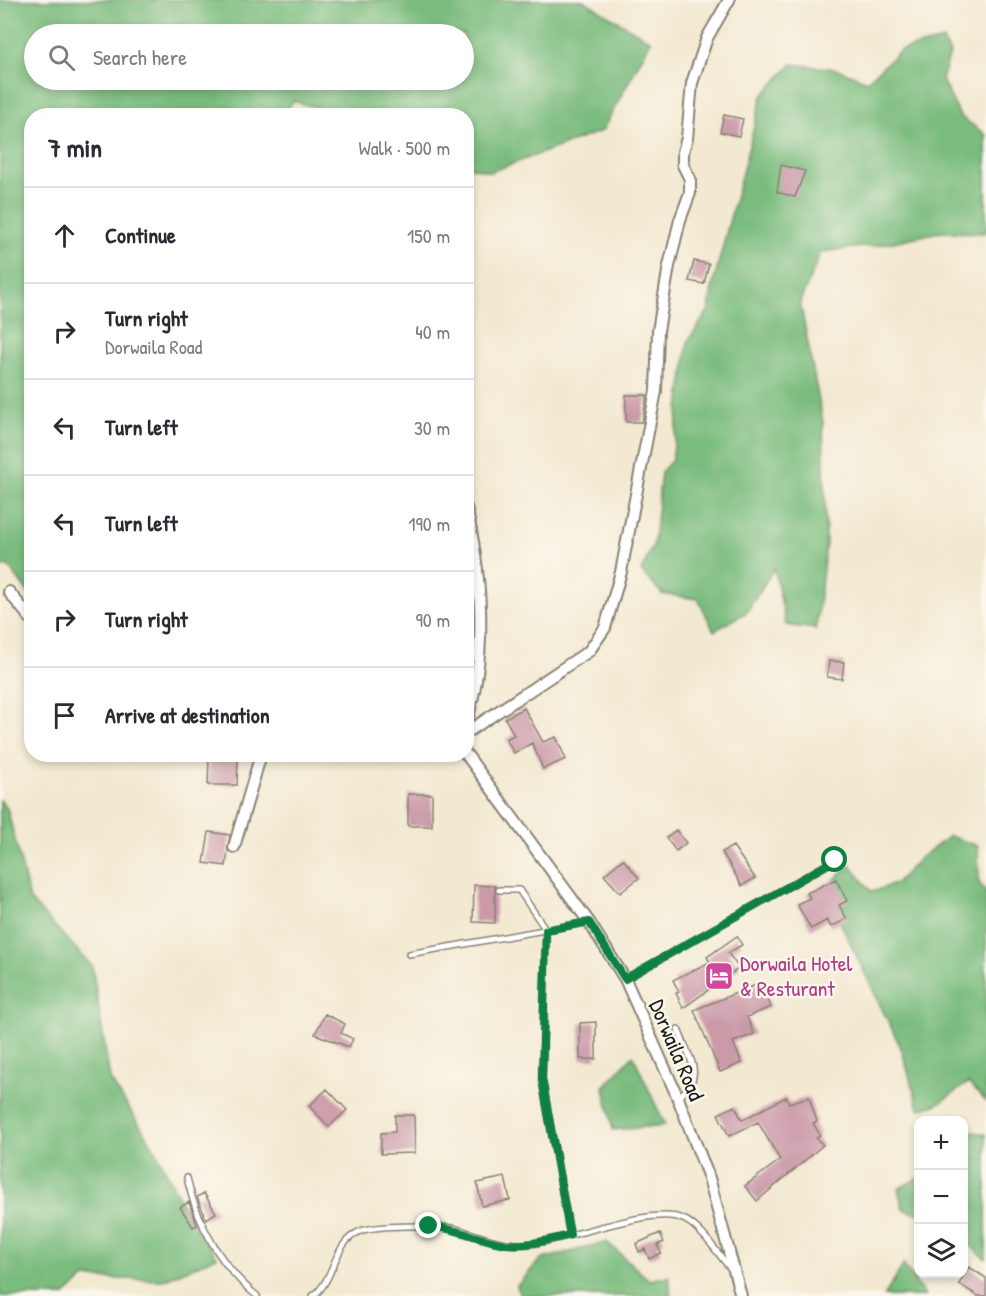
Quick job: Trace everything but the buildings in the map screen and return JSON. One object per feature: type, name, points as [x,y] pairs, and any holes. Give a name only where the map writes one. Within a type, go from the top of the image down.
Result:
[{"type":"street","points":[[474,728],[589,651],[605,628],[621,572],[656,391],[658,331],[669,266],[680,220],[690,193],[690,179],[683,165],[683,152],[687,138],[692,83],[707,38],[729,0]]},
{"type":"street","points":[[474,549],[479,576],[481,628],[474,687]]},
{"type":"street","points":[[9,592],[24,610]]},
{"type":"street","points":[[234,847],[259,762]]},
{"type":"street","name":"Dorwaila Road","points":[[472,762],[589,922],[625,979],[678,1098],[709,1179],[741,1296]]},
{"type":"lane","points":[[625,979],[835,860]]},
{"type":"lane","points":[[499,890],[519,890],[546,930],[542,1079],[570,1235]]},
{"type":"lane","points":[[409,954],[589,922]]},
{"type":"lane","points":[[678,1029],[695,1074],[691,1087],[678,1098]]},
{"type":"lane","points":[[187,1178],[200,1222],[212,1243],[235,1275],[257,1296]]},
{"type":"lane","points":[[316,1295],[350,1237],[361,1231],[429,1226],[451,1228],[506,1244],[527,1244],[645,1218],[683,1218],[734,1271]]},
{"type":"green space","points":[[0,0],[583,0],[651,41],[602,131],[490,172],[474,168],[474,108],[318,108],[293,101],[289,108],[24,108],[24,587],[7,565],[0,568]]},
{"type":"green space","points":[[943,40],[950,53],[942,80],[960,116],[986,135],[986,233],[939,232],[879,245],[821,252],[800,302],[823,422],[826,543],[816,629],[786,625],[774,568],[747,612],[714,631],[698,599],[662,594],[641,571],[654,543],[661,472],[672,460],[688,341],[709,310],[712,288],[762,96],[792,64],[837,69],[867,81],[901,50]]},
{"type":"green space","points":[[0,800],[7,808],[30,900],[92,966],[110,1079],[155,1149],[184,1208],[217,1257],[163,1280],[85,1278],[64,1296],[0,1296]]},
{"type":"green space","points":[[949,836],[978,846],[979,883],[986,892],[986,1102],[968,1083],[936,1105],[919,1109],[901,1048],[824,889],[850,865],[872,892],[896,883],[919,859]]},
{"type":"green space","points":[[633,1055],[665,1125],[613,1130],[604,1087]]},
{"type":"green space","points":[[968,1131],[986,1134],[986,1259],[968,1243]]},
{"type":"green space","points":[[914,1180],[914,1213],[903,1209],[898,1189]]},
{"type":"green space","points":[[607,1242],[649,1280],[669,1276],[671,1296],[520,1296],[517,1286],[540,1260]]},
{"type":"green space","points":[[904,1265],[925,1296],[884,1296]]},
{"type":"place","name":"Dorwaila Hotel & Resturant","points":[[719,976]]},
{"type":"route","points":[[429,1226],[451,1228],[506,1244],[527,1244],[570,1235],[542,1079],[546,930],[589,922],[625,979],[835,860]]}]
